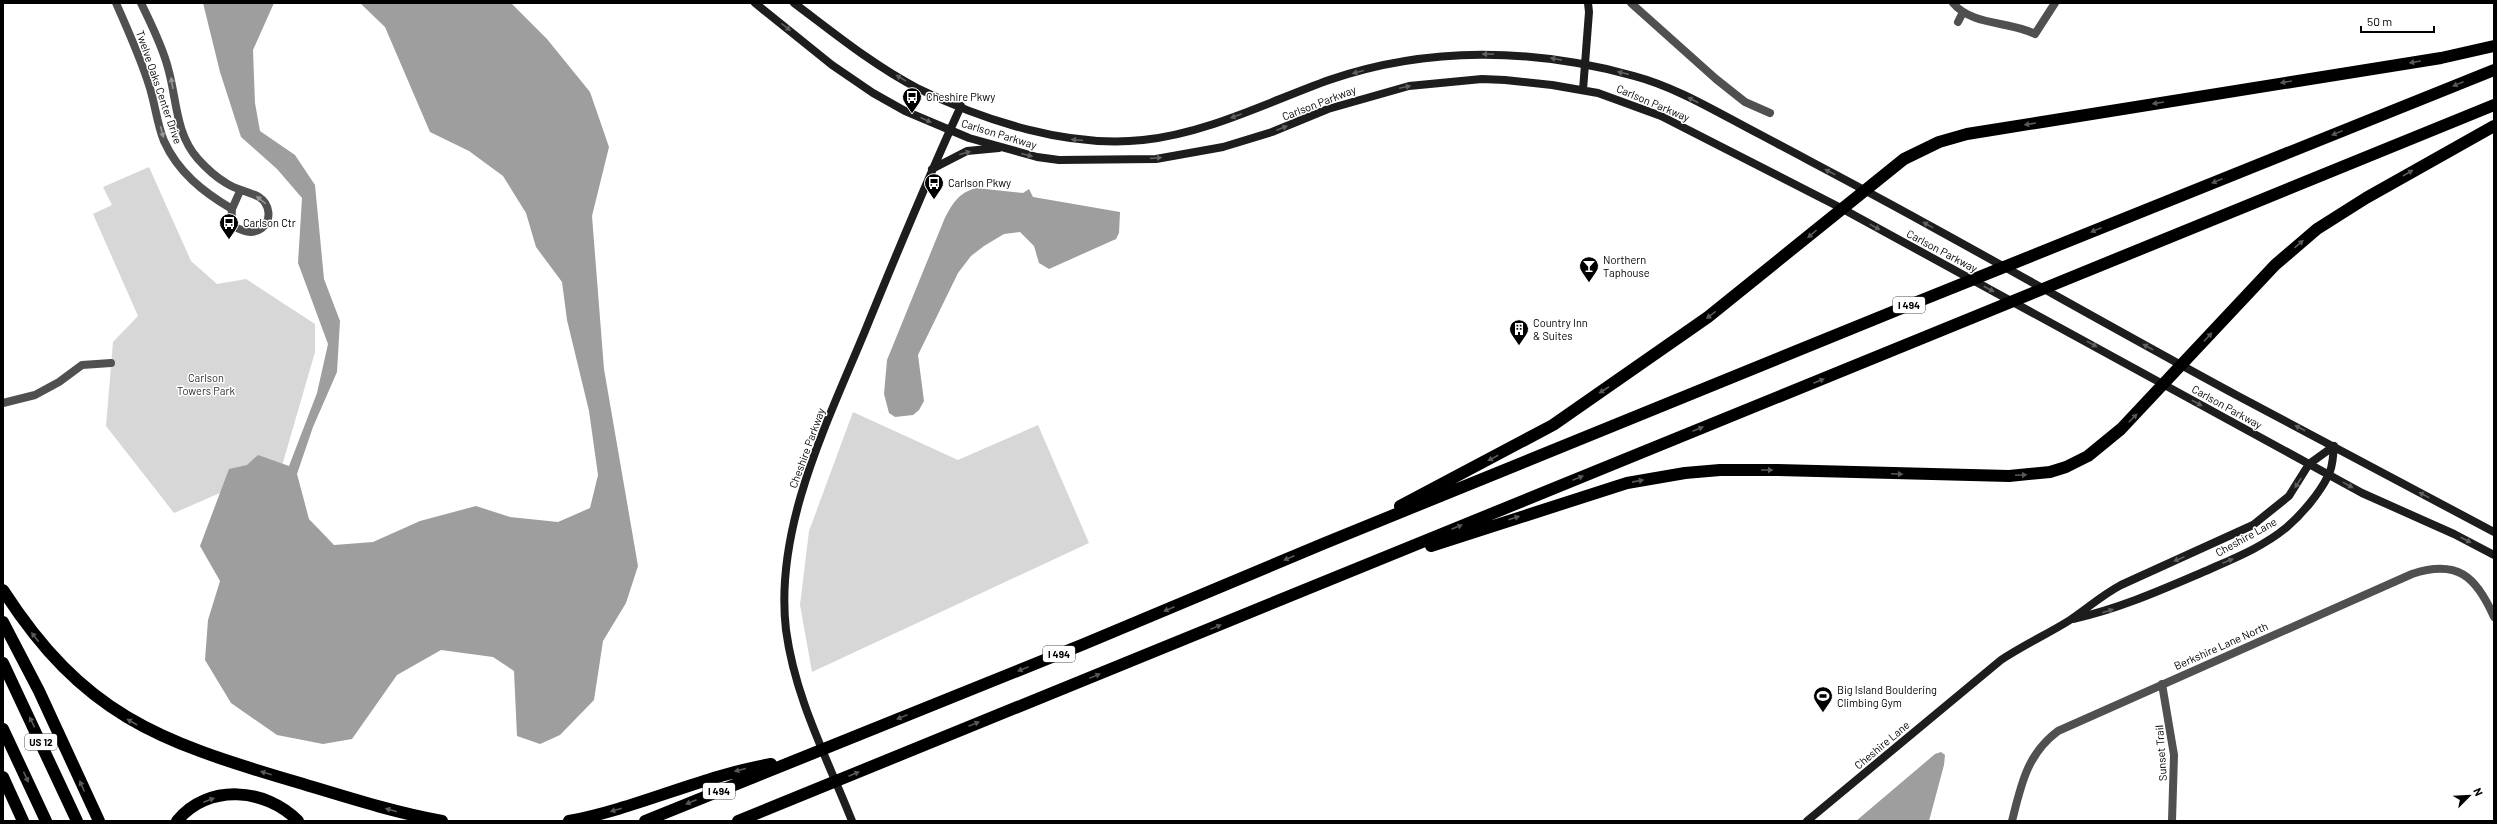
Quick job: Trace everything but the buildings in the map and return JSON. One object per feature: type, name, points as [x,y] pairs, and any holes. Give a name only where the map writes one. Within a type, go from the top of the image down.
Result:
[{"type":"highway","points":[[1324,543],[1426,493],[1553,424],[1708,317],[1841,208],[1904,159],[1954,136],[2441,58],[2494,46]]},
{"type":"highway","name":"I 494","points":[[645,821],[1076,647],[1324,543],[2494,70]]},
{"type":"highway","points":[[738,821],[819,790],[918,747],[1344,576],[1462,525],[2494,105]]},
{"type":"highway","points":[[1344,576],[1620,485],[1686,473],[1720,470],[1768,470],[2010,476],[2050,472],[2076,462],[2108,441],[2182,366],[2275,265],[2317,229],[2366,198],[2494,126]]},
{"type":"highway","points":[[3,590],[38,641],[68,673],[110,708],[147,730],[219,759],[402,814],[442,821]]},
{"type":"highway","points":[[3,622],[39,690],[99,821]]},
{"type":"highway","name":"US 12","points":[[3,663],[77,821]]},
{"type":"highway","name":"US 12","points":[[3,730],[46,821]]},
{"type":"highway","points":[[569,821],[617,810],[740,770],[792,761]]},
{"type":"highway","points":[[3,777],[23,821]]},
{"type":"highway","points":[[760,821],[819,790]]},
{"type":"highway","points":[[177,821],[198,804],[229,794],[251,795],[275,804],[298,821]]},
{"type":"main road","name":"Carlson Parkway","points":[[755,3],[832,65],[873,93],[905,111],[950,130],[1003,148],[1059,160],[1156,159],[1182,156],[1240,143],[1328,109],[1409,86],[1482,79],[1529,82],[1583,90],[1631,104],[1661,116],[1841,208],[2362,493],[2454,534],[2494,555]]},
{"type":"main road","name":"Carlson Parkway","points":[[794,3],[878,64],[918,88],[1004,123],[1066,139],[1140,140],[1199,129],[1331,80],[1403,60],[1490,54],[1545,57],[1632,75],[1679,92],[1864,190],[2182,366],[2494,532]]},
{"type":"main road","points":[[1583,90],[1589,12],[1588,3]]},
{"type":"main road","name":"Cheshire Parkway","points":[[852,821],[813,727],[794,672],[786,629],[785,598],[791,537],[812,461],[932,169],[961,106]]},
{"type":"main road","points":[[932,169],[967,151],[1003,148]]},
{"type":"main road","name":"Cheshire Lane","points":[[1807,821],[2001,660],[2034,638],[2070,620],[2100,596],[2253,525],[2289,496],[2308,464],[2334,446]]},
{"type":"main road","name":"Cheshire Lane","points":[[2070,620],[2108,611],[2147,596],[2235,558],[2264,543],[2295,520],[2329,475],[2334,446]]},
{"type":"street","name":"Twelve Oaks Center Drive","points":[[116,3],[141,61],[164,140],[188,178],[209,195],[232,209],[231,224],[243,231],[253,232],[262,228],[268,221],[269,213],[267,205],[260,198],[240,191],[211,172],[187,144],[180,127],[168,66],[141,3]]},
{"type":"street","points":[[1631,3],[1716,80],[1745,102],[1770,113]]},
{"type":"street","points":[[1953,3],[1963,12],[1979,18],[2022,27],[2036,34],[2055,3]]},
{"type":"street","points":[[1958,22],[1963,12]]},
{"type":"street","points":[[232,209],[240,191]]},
{"type":"street","points":[[3,403],[35,395],[58,382],[82,365],[111,363]]},
{"type":"street","name":"Berkshire Lane North","points":[[2012,821],[2027,767],[2045,741],[2068,725],[2412,574],[2429,568],[2447,568],[2469,577],[2484,595],[2494,617]]},
{"type":"street","name":"Sunset Trail","points":[[2162,684],[2174,755],[2172,821]]},
{"type":"green space","name":"Carlson Towers Park","points":[[149,167],[191,261],[217,284],[246,279],[315,324],[315,352],[282,466],[174,513],[106,426],[113,342],[138,316],[93,214],[112,205],[103,187]]},
{"type":"green space","points":[[853,412],[958,460],[1038,425],[1089,543],[812,672],[800,605],[809,531]]},
{"type":"shaded area","points":[[203,3],[274,3],[253,50],[255,103],[260,131],[295,155],[315,185],[324,279],[340,321],[337,372],[313,427],[297,474],[309,519],[334,545],[373,542],[420,521],[476,506],[510,517],[558,522],[590,508],[598,475],[589,411],[567,320],[562,282],[536,247],[526,213],[503,176],[469,151],[430,132],[385,27],[360,3],[511,3],[547,39],[590,92],[609,147],[592,216],[604,369],[638,566],[626,603],[603,641],[594,700],[560,735],[540,744],[517,736],[514,671],[493,657],[441,650],[397,675],[352,739],[323,744],[277,735],[231,703],[205,660],[208,620],[220,581],[200,546],[229,469],[247,465],[258,455],[289,466],[317,393],[328,344],[298,263],[302,198],[277,169],[241,137],[220,72]]},
{"type":"shaded area","points":[[976,188],[1023,193],[1029,189],[1033,197],[1120,212],[1119,233],[1116,239],[1049,269],[1039,263],[1034,246],[1020,232],[1004,234],[971,256],[958,273],[918,355],[924,401],[919,410],[913,415],[895,417],[889,413],[884,394],[887,360],[947,214],[960,196]]},
{"type":"shaded area","points":[[1941,752],[1945,755],[1944,765],[1929,821],[1856,821],[1935,754]]},
{"type":"place","name":"Cheshire Pkwy","points":[[912,114]]},
{"type":"place","name":"Carlson Pkwy","points":[[934,200]]},
{"type":"place","name":"Carlson Ctr","points":[[229,240]]},
{"type":"place","name":"Northern Taphouse","points":[[1589,283]]},
{"type":"place","name":"Country Inn & Suites","points":[[1519,346]]},
{"type":"place","name":"Big Island Bouldering Climbing Gym","points":[[1823,713]]}]
